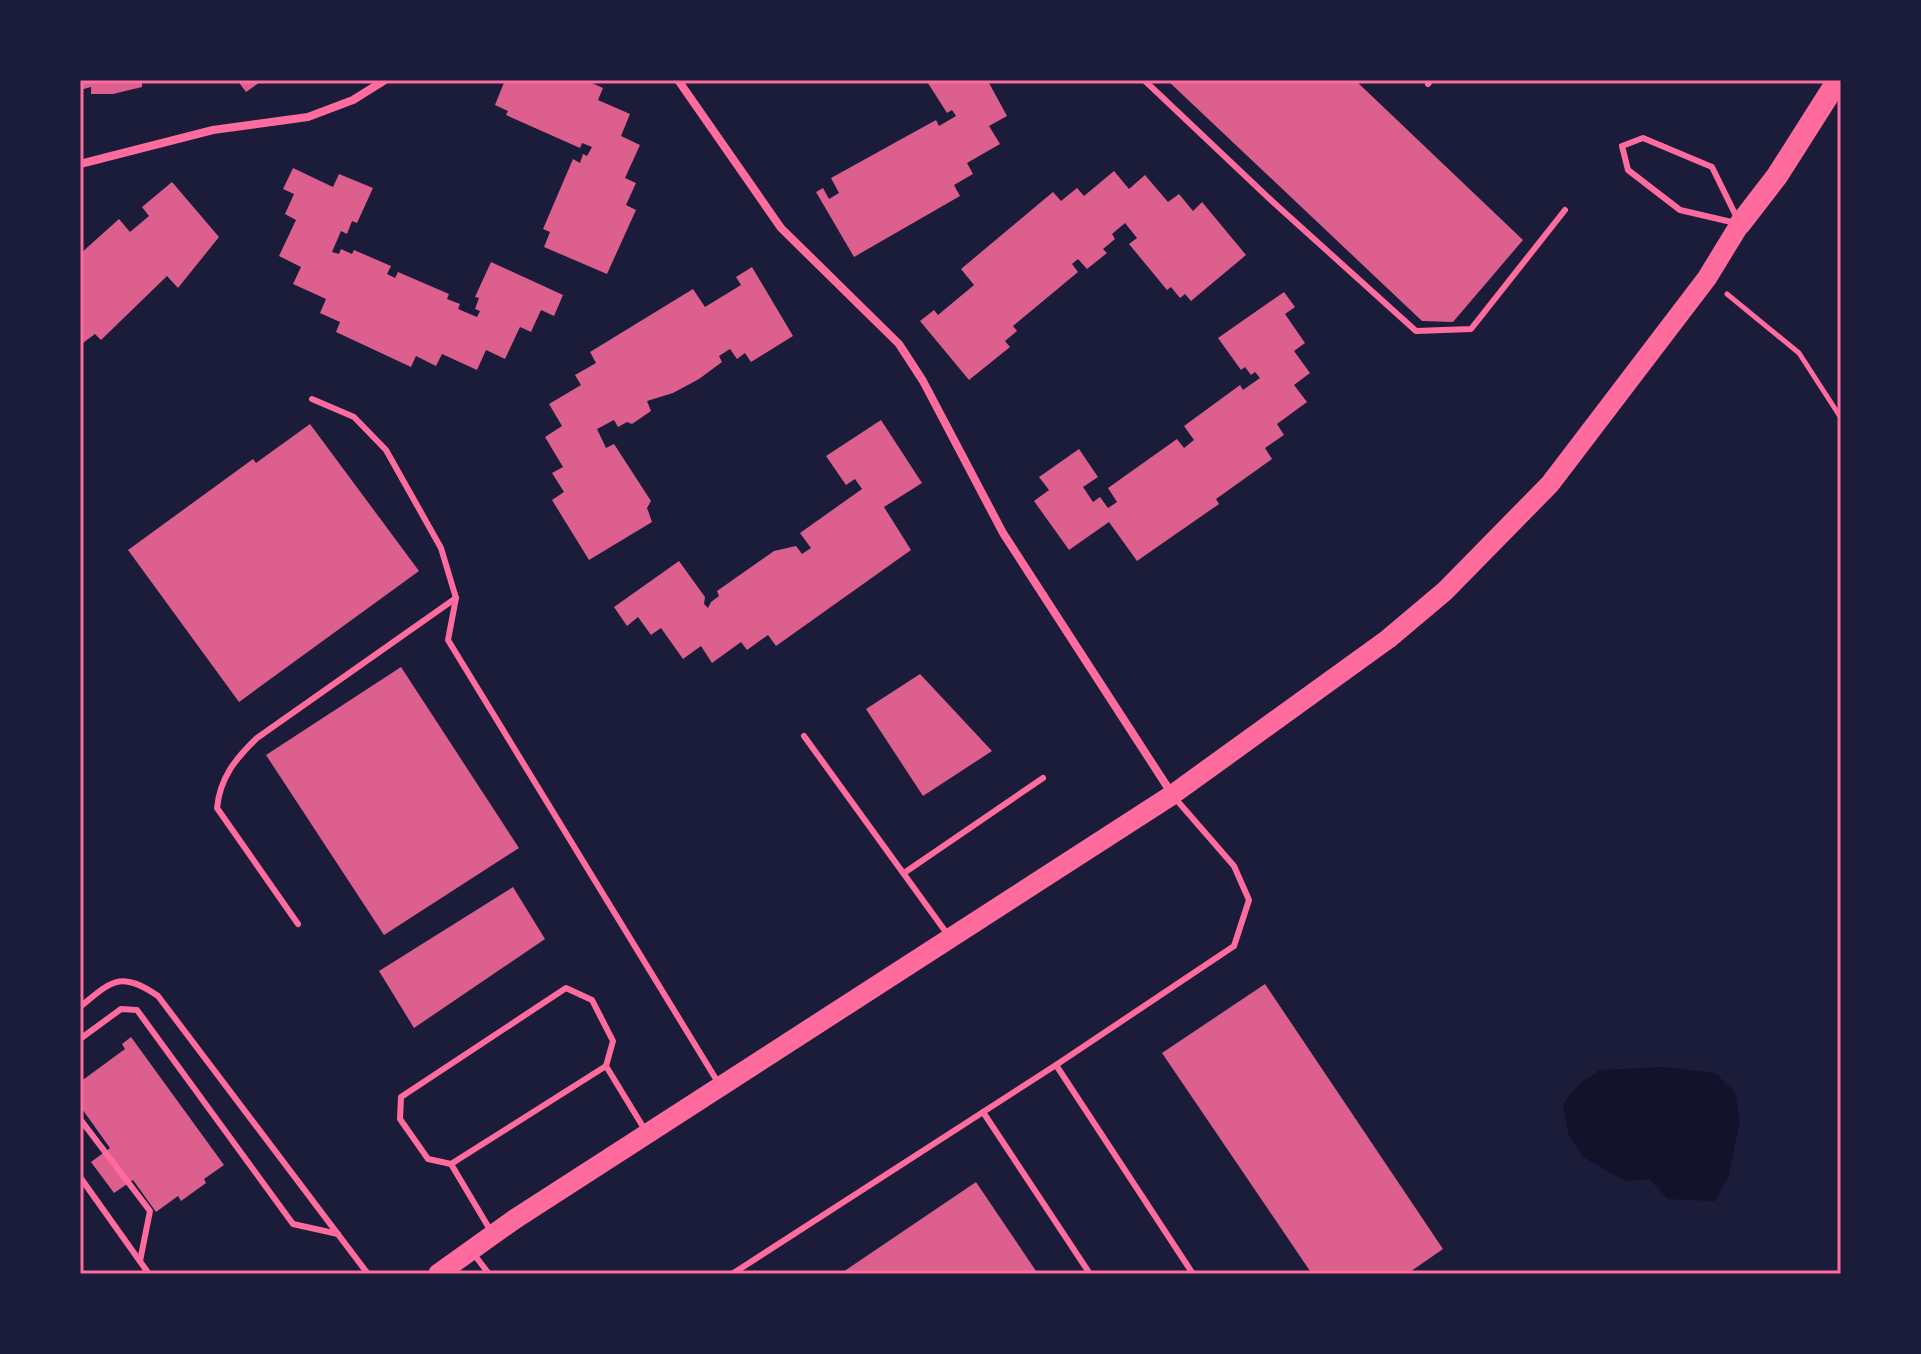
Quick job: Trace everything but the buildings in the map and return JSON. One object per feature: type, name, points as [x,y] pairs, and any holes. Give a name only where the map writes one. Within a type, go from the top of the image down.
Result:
[{"type":"highway","points":[[1740,224],[1777,176],[1838,80]]},
{"type":"main road","points":[[438,1274],[492,1234],[1172,795],[1388,639],[1445,591],[1550,484],[1707,278],[1740,224]]},
{"type":"street","points":[[80,164],[213,130],[308,117],[353,100],[385,80]]},
{"type":"street","points":[[678,80],[781,228],[899,344],[923,381],[1003,533],[1172,795]]},
{"type":"lane","points":[[1144,80],[1416,331],[1471,329],[1565,210]]},
{"type":"lane","points":[[1643,138],[1712,167],[1740,224],[1680,210],[1628,170],[1622,146],[1643,138]]},
{"type":"lane","points":[[312,399],[354,417],[386,450],[441,548],[456,598],[448,640],[721,1087]]},
{"type":"lane","points":[[298,924],[217,808],[219,790],[234,760],[257,738],[456,598]]},
{"type":"lane","points":[[804,736],[950,938]]},
{"type":"lane","points":[[904,873],[1043,778]]},
{"type":"lane","points":[[732,1274],[1234,946],[1249,900],[1234,866],[1172,795]]},
{"type":"lane","points":[[80,1007],[112,981],[127,980],[140,984],[158,996],[368,1274]]},
{"type":"lane","points":[[566,988],[592,1000],[613,1041],[606,1066],[451,1164],[428,1159],[400,1119],[401,1097],[566,988]]},
{"type":"lane","points":[[80,1039],[121,1009],[137,1010],[293,1224],[338,1234]]},
{"type":"lane","points":[[1056,1065],[1193,1274]]},
{"type":"lane","points":[[606,1066],[647,1133]]},
{"type":"lane","points":[[983,1112],[1090,1274]]},
{"type":"lane","points":[[80,1119],[150,1211],[140,1261]]},
{"type":"lane","points":[[451,1164],[492,1234]]},
{"type":"lane","points":[[80,1177],[149,1274]]},
{"type":"lane","points":[[471,1250],[489,1274]]},
{"type":"path","points":[[1707,278],[1799,353],[1841,418]]},
{"type":"shaded area","points":[[1663,1067],[1715,1073],[1735,1092],[1740,1121],[1728,1178],[1715,1201],[1668,1199],[1649,1179],[1625,1181],[1583,1157],[1569,1136],[1563,1104],[1580,1083],[1600,1070]]}]
